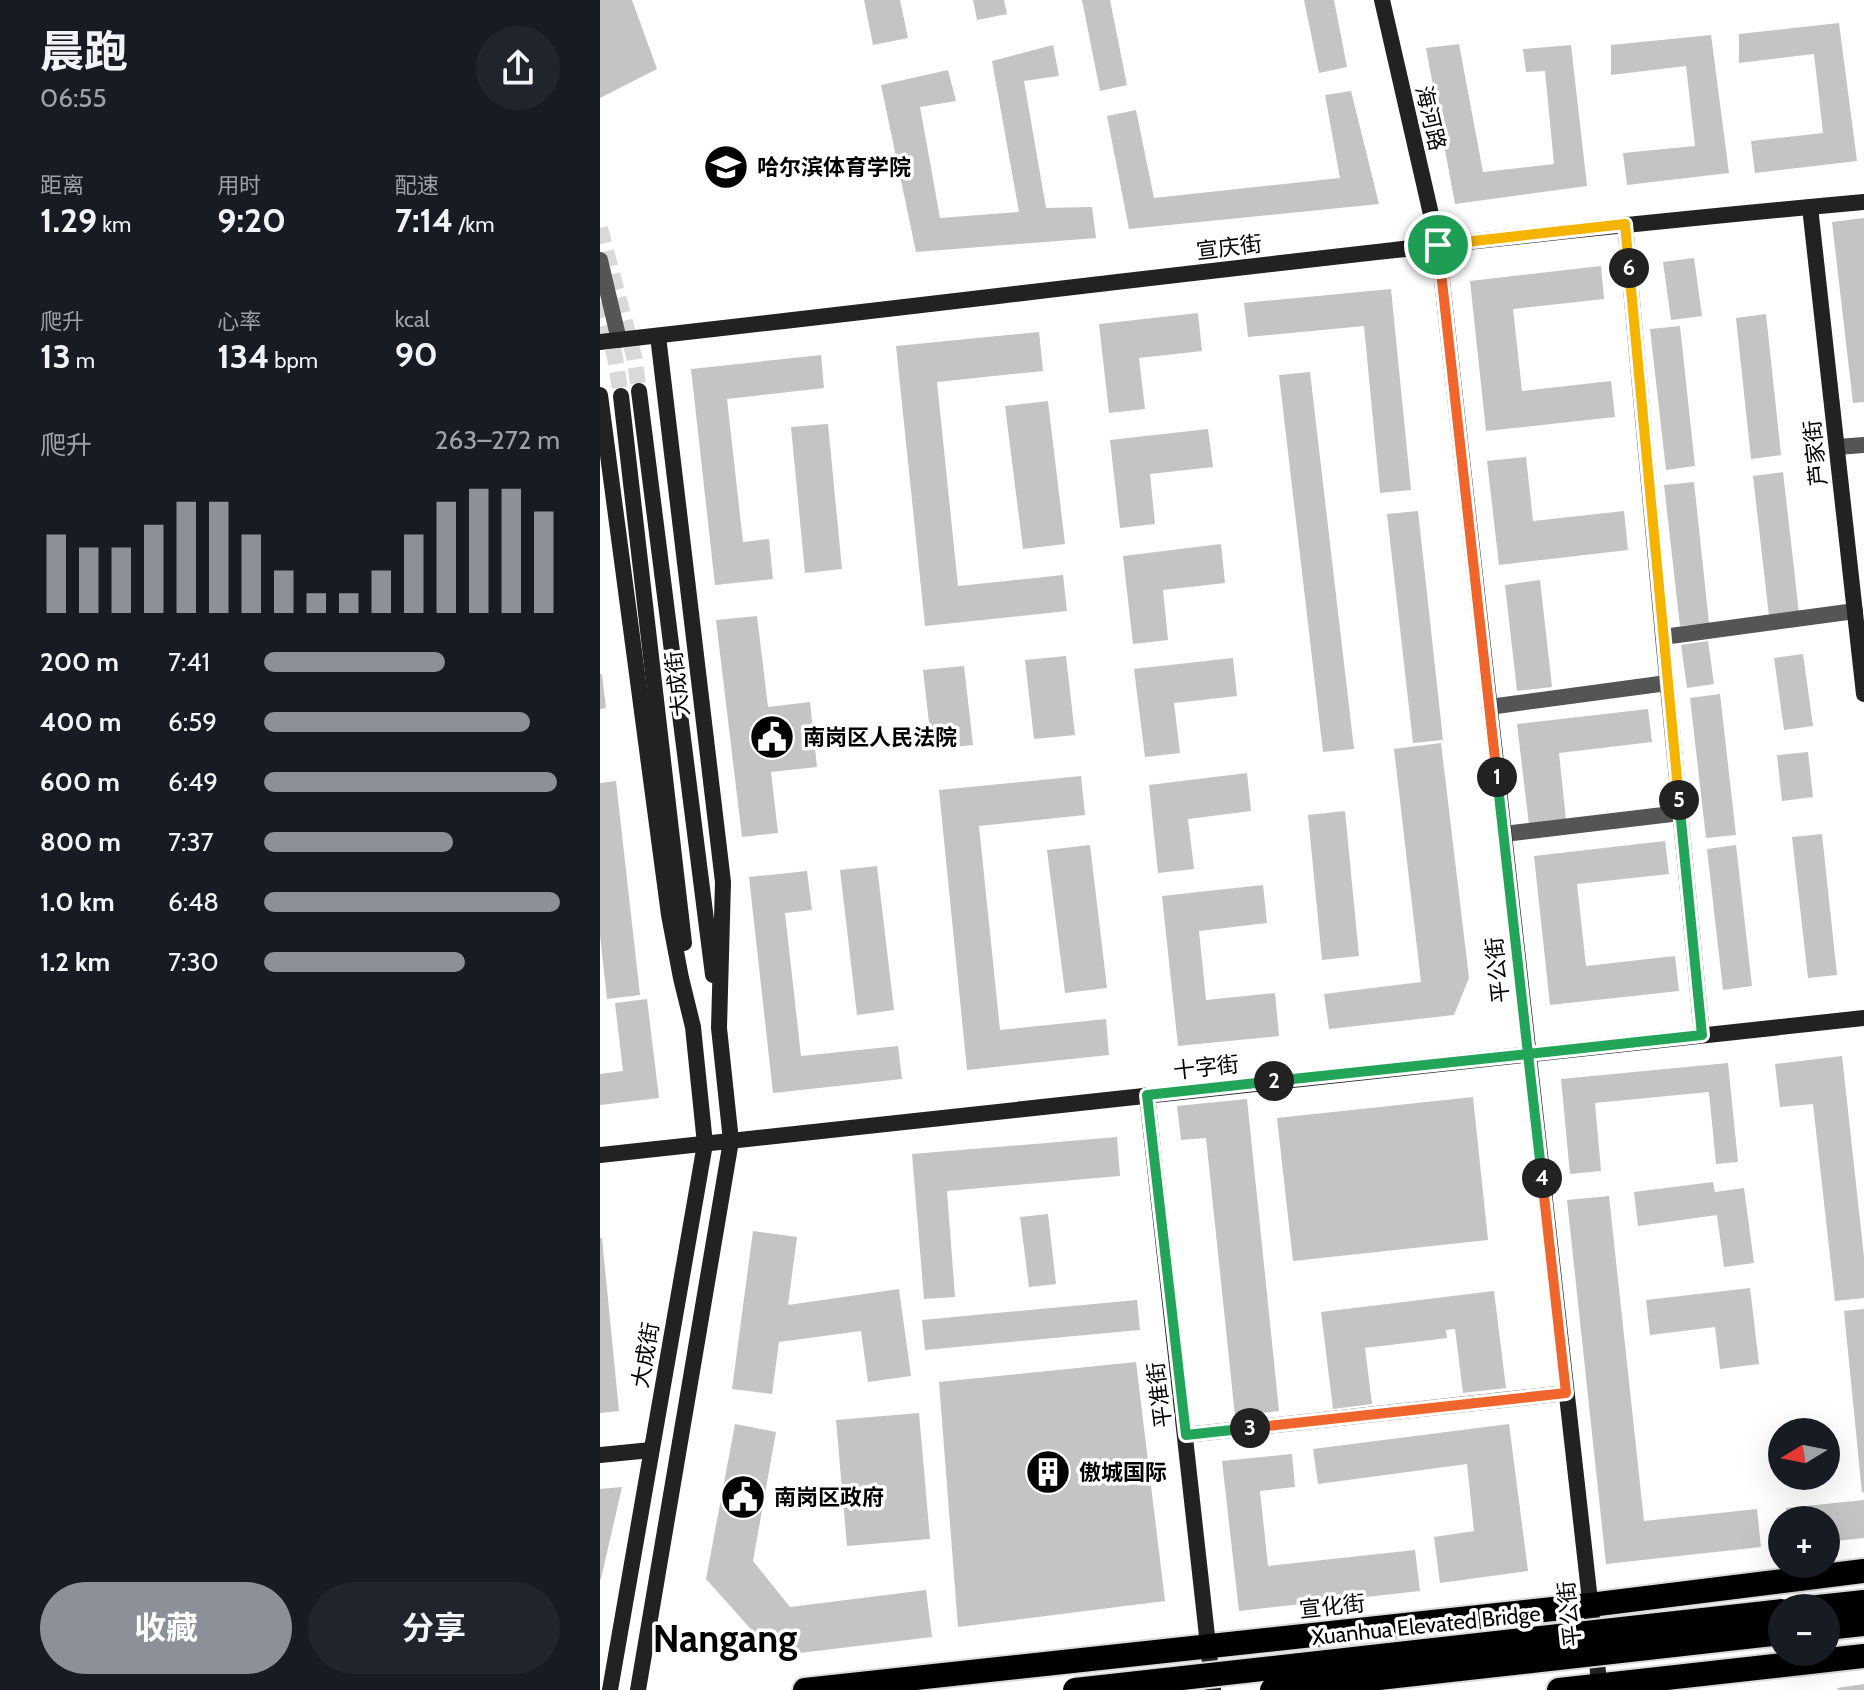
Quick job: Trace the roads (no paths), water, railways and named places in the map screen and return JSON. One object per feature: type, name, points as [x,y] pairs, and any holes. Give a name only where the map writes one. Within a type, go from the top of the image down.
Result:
[{"type":"highway","name":"宣化街","points":[[805,1690],[1590,1605],[1864,1571]]},
{"type":"highway","points":[[1840,1605],[1864,1602]]},
{"type":"highway","name":"Xuanhua Elevated Bridge","points":[[1075,1690],[1768,1613]]},
{"type":"highway","points":[[1840,1627],[1864,1624]]},
{"type":"highway","points":[[1272,1690],[1768,1635]]},
{"type":"highway","points":[[1559,1690],[1600,1688],[1864,1656]]},
{"type":"street","name":"海河路","points":[[1382,0],[1438,245]]},
{"type":"street","name":"宣庆街","points":[[600,342],[1625,224],[1864,202]]},
{"type":"street","name":"芦家街","points":[[1810,207],[1864,694]]},
{"type":"street","points":[[1625,224],[1702,1035]]},
{"type":"street","name":"平公街","points":[[1438,245],[1600,1688]]},
{"type":"street","points":[[600,260],[619,340]]},
{"type":"street","name":"大成街","points":[[658,336],[723,882],[719,1028]]},
{"type":"street","name":"大成街","points":[[638,1690],[731,1141],[639,391]]},
{"type":"street","name":"大成街","points":[[600,395],[669,915],[693,1027]]},
{"type":"street","name":"大成街","points":[[610,1690],[705,1144],[621,396]]},
{"type":"street","points":[[1837,447],[1864,445]]},
{"type":"street","points":[[1663,637],[1855,611]]},
{"type":"street","points":[[1489,707],[1667,683]]},
{"type":"street","points":[[1504,834],[1680,813]]},
{"type":"street","name":"十字街","points":[[600,1155],[1864,1018]]},
{"type":"street","name":"平准街","points":[[1147,1095],[1213,1690]]},
{"type":"street","points":[[1186,1435],[1566,1393]]},
{"type":"street","points":[[600,1455],[651,1450]]},
{"type":"tunnel","points":[[600,228],[634,356],[639,391]]},
{"type":"tunnel","points":[[600,302],[615,357],[621,396]]},
{"type":"place","name":"哈尔滨体育学院","points":[[726,167]]},
{"type":"place","name":"南岗区人民法院","points":[[772,737]]},
{"type":"place","name":"傲城国际","points":[[1048,1472]]},
{"type":"place","name":"南岗区政府","points":[[743,1497]]},
{"type":"district","name":"Nangang","points":[[725,1639]]}]
